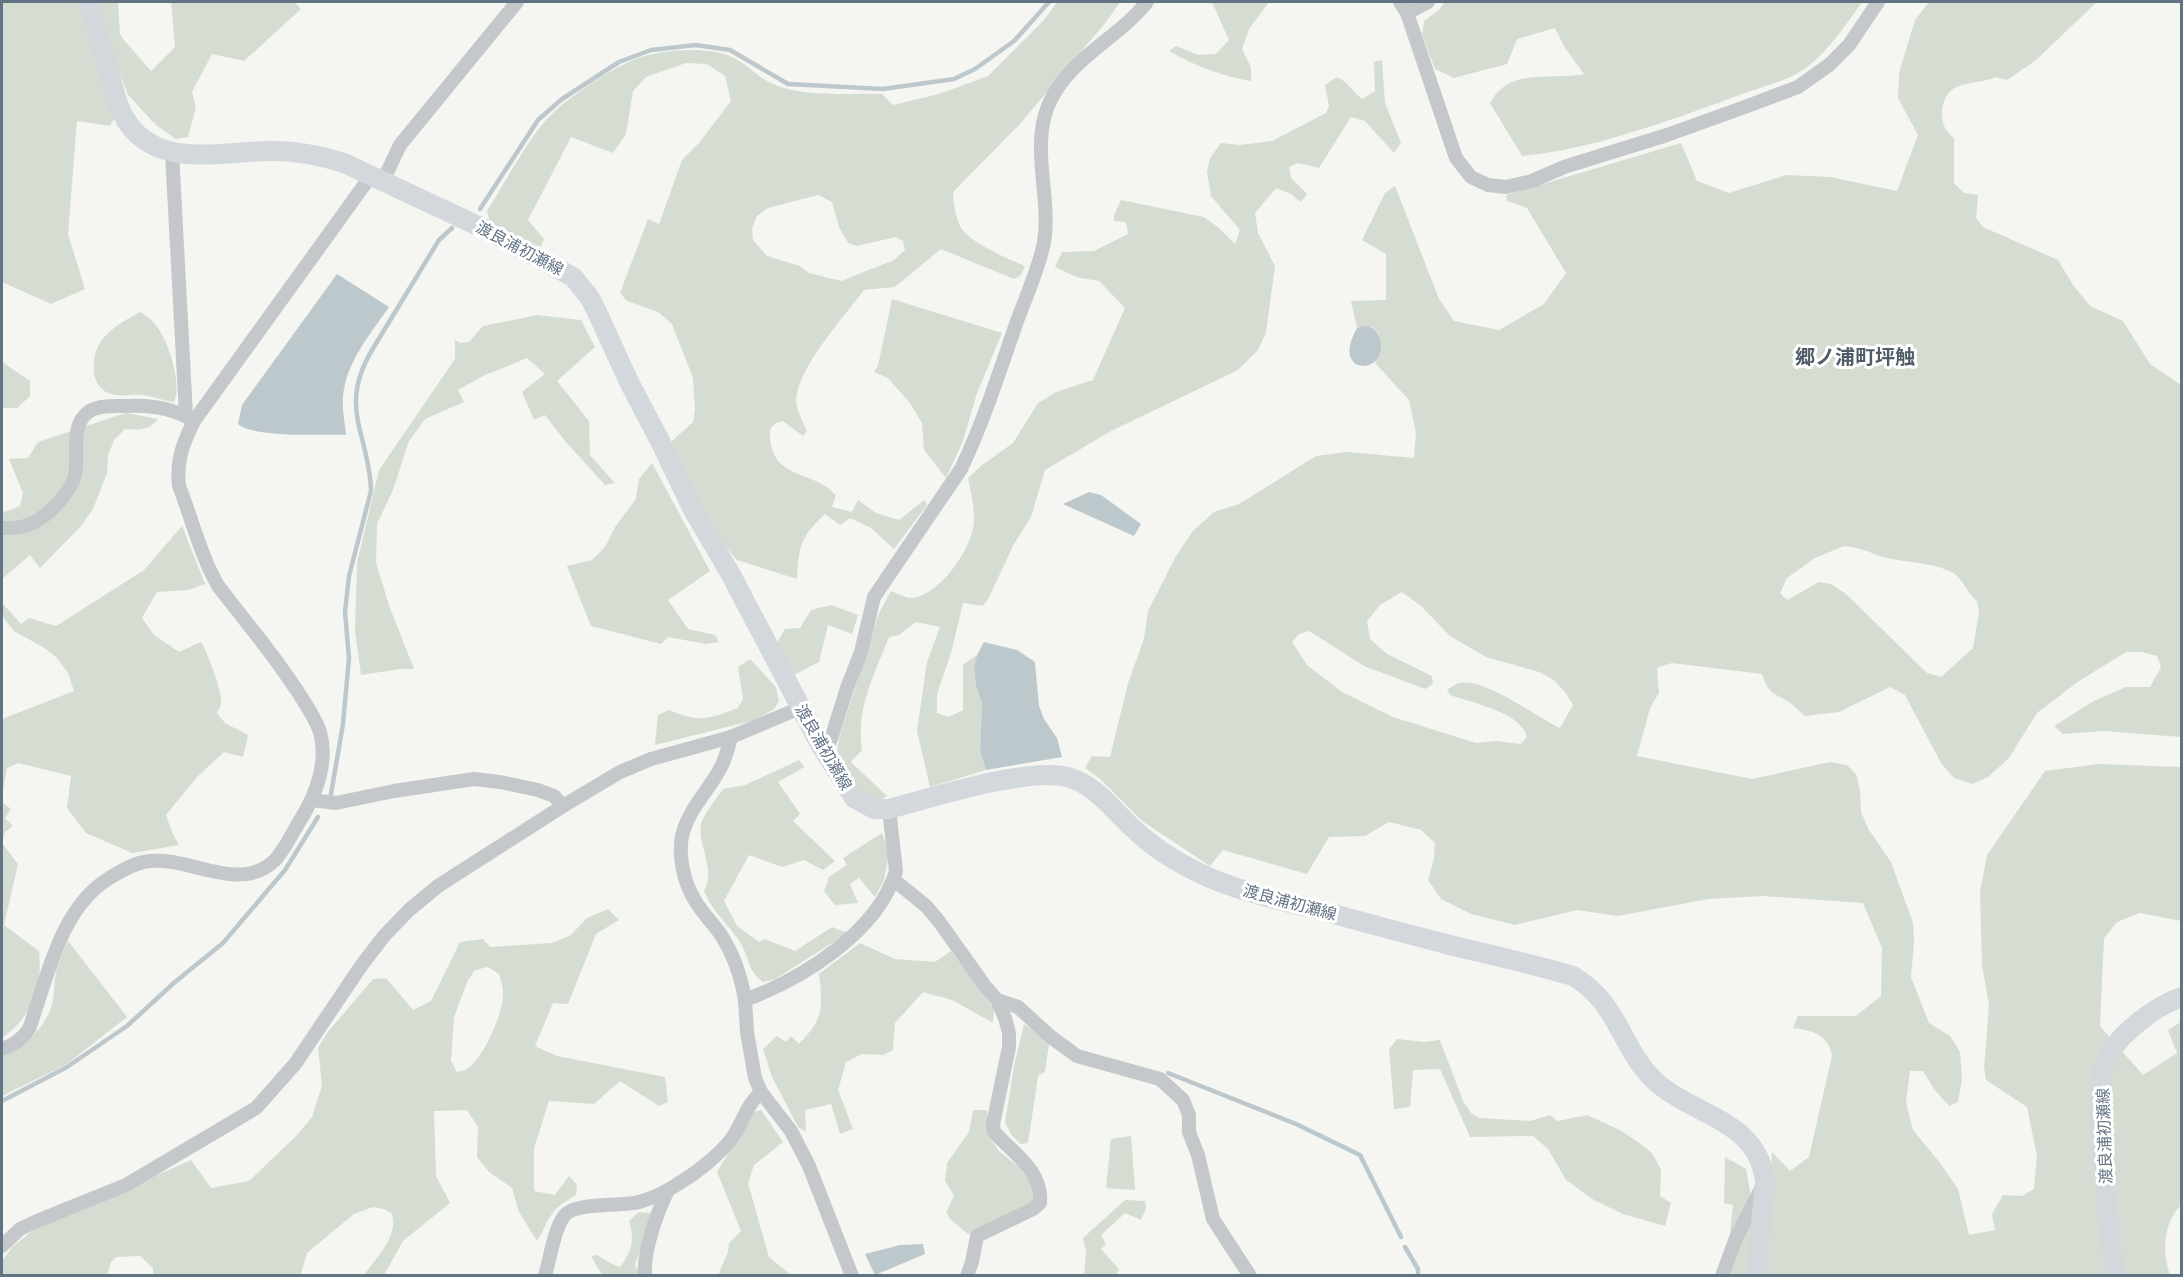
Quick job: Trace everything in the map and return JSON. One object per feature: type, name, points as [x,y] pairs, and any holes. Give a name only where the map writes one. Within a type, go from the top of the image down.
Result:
[{"type":"main road","name":"渡良浦初瀬線","points":[[88,2],[122,113],[132,130],[143,140],[184,155],[269,151],[323,156],[344,163],[482,227],[573,277],[584,289],[597,312],[693,510],[730,573],[821,746],[854,798],[874,809],[889,809],[980,786],[1028,777],[1051,775],[1066,777],[1079,781],[1092,789],[1136,831],[1168,856],[1209,877],[1318,910],[1573,976],[1588,985],[1606,1004],[1640,1063],[1655,1081],[1744,1137],[1757,1152],[1764,1167],[1765,1182],[1756,1275]]},
{"type":"main road","name":"渡良浦初瀬線","points":[[2115,1275],[2101,1125],[2102,1082],[2106,1061],[2114,1047],[2129,1032],[2166,1002],[2181,997]]},
{"type":"street","points":[[190,418],[400,145],[517,2]]},
{"type":"street","points":[[821,746],[830,742],[861,652],[874,597],[961,469],[972,447],[1005,355],[1043,246],[1045,216],[1041,138],[1048,105],[1062,81],[1147,2]]},
{"type":"street","points":[[1428,2],[1404,7],[1456,158],[1471,177],[1488,185],[1506,187],[1532,182],[1564,167],[1667,135],[1798,87],[1828,65],[1849,45],[1878,2]]},
{"type":"street","points":[[2,1049],[22,1039],[29,1029],[52,959],[69,920],[90,893],[109,878],[144,862],[160,861],[233,875],[249,875],[274,860],[290,840],[319,782],[323,745],[312,714],[275,659],[219,586],[179,486],[177,470],[190,418],[172,152]]},
{"type":"street","points":[[2,528],[17,528],[34,522],[66,492],[75,474],[78,428],[83,416],[90,411],[107,406],[140,405],[190,418]]},
{"type":"street","points":[[2,1245],[20,1229],[126,1185],[256,1108],[296,1064],[361,966],[384,936],[409,910],[438,886],[620,772],[651,759],[731,737],[800,708]]},
{"type":"street","points":[[731,737],[722,764],[689,816],[682,836],[681,857],[687,883],[695,901],[721,935],[742,978],[747,1032],[755,1078],[761,1092],[791,1131],[809,1166],[852,1275]]},
{"type":"street","points":[[312,800],[336,803],[394,791],[474,779],[538,790],[554,796],[563,806]]},
{"type":"street","points":[[745,999],[766,992],[840,946],[857,933],[878,908],[894,880],[896,871],[889,809]]},
{"type":"street","points":[[894,880],[926,906],[997,1000],[1009,1033],[1009,1047],[993,1124],[994,1132],[1037,1179],[1041,1192],[1040,1203],[1033,1209],[977,1236],[967,1275]]},
{"type":"street","points":[[997,1000],[1018,1006],[1051,1037],[1077,1056],[1160,1079],[1183,1100],[1189,1115],[1189,1131],[1198,1155],[1213,1219],[1250,1275]]},
{"type":"street","points":[[545,1275],[558,1227],[571,1209],[581,1206],[615,1206],[641,1201],[668,1190],[702,1167],[732,1138],[750,1102],[761,1092]]},
{"type":"street","points":[[1722,1275],[1736,1238],[1765,1182]]},
{"type":"street","points":[[645,1275],[644,1265],[659,1209],[668,1190]]},
{"type":"shaded area","points":[[2,2],[78,2],[114,119],[110,126],[77,121],[68,234],[85,289],[51,304],[2,282]]},
{"type":"shaded area","points":[[96,2],[118,2],[120,34],[151,71],[175,47],[171,2],[295,2],[301,9],[244,61],[212,54],[192,92],[196,107],[188,137],[176,139],[157,126],[128,95],[103,31]]},
{"type":"shaded area","points":[[1057,2],[1120,2],[1106,22],[1019,125],[953,192],[957,218],[964,232],[989,249],[1025,266],[1021,275],[1014,279],[941,249],[895,287],[864,290],[823,343],[799,387],[796,404],[807,431],[803,436],[783,421],[776,423],[770,429],[771,446],[776,458],[793,472],[815,481],[836,495],[832,507],[852,512],[858,500],[876,513],[899,520],[924,500],[927,505],[894,549],[871,528],[850,518],[840,525],[825,514],[810,530],[802,543],[797,579],[737,560],[711,529],[685,479],[671,442],[693,422],[695,409],[693,378],[672,324],[658,312],[627,301],[620,293],[648,219],[659,224],[682,160],[699,143],[731,101],[725,76],[707,64],[686,63],[646,77],[633,91],[626,134],[613,153],[571,137],[528,220],[544,239],[541,247],[490,223],[487,211],[524,149],[546,120],[568,100],[595,81],[633,60],[680,50],[717,52],[744,64],[764,79],[781,87],[809,93],[882,94],[893,105],[939,94],[988,76],[1044,20]],"holes":[[[818,195],[832,202],[839,227],[848,243],[857,246],[896,237],[903,241],[905,250],[894,260],[841,281],[809,273],[800,266],[767,256],[753,240],[752,228],[757,216],[768,208]]]},
{"type":"shaded area","points":[[1212,2],[1269,2],[1249,29],[1242,49],[1251,67],[1251,81],[1208,70],[1169,51],[1176,46],[1198,55],[1216,54],[1229,40]]},
{"type":"shaded area","points":[[1445,2],[1862,2],[1825,51],[1807,67],[1790,77],[1627,134],[1575,148],[1522,156],[1490,103],[1498,91],[1520,79],[1584,74],[1565,48],[1555,28],[1517,39],[1507,64],[1454,78],[1435,69],[1422,35],[1424,21],[1438,11]]},
{"type":"shaded area","points":[[1929,2],[2097,2],[2036,60],[2007,80],[1996,77],[1954,88],[1944,102],[1942,117],[1946,130],[1954,138],[1954,183],[1964,193],[1978,195],[1976,218],[1983,227],[2058,260],[2073,285],[2090,306],[2123,321],[2150,364],[2181,385],[2181,737],[2104,731],[2063,734],[2054,726],[2092,702],[2126,687],[2150,687],[2161,667],[2157,656],[2142,652],[2126,652],[2079,681],[2037,713],[2009,758],[1988,777],[1972,784],[1954,778],[1941,763],[1905,695],[1890,687],[1839,712],[1805,716],[1792,704],[1771,691],[1762,674],[1672,663],[1657,668],[1659,693],[1650,708],[1637,756],[1752,779],[1830,762],[1847,765],[1856,774],[1860,790],[1861,812],[1869,830],[1891,862],[1913,923],[1911,977],[1929,1023],[1950,1036],[1960,1052],[1962,1079],[1958,1102],[1949,1106],[1934,1089],[1923,1071],[1910,1071],[1906,1102],[1913,1130],[1958,1189],[1969,1235],[1995,1230],[1992,1214],[2003,1195],[2022,1196],[2034,1189],[2037,1156],[2027,1107],[1986,1080],[1984,1067],[1989,1005],[1982,965],[1980,892],[1987,855],[2045,771],[2099,764],[2181,767],[2181,921],[2140,913],[2117,922],[2104,938],[2100,1026],[2143,1075],[2177,1053],[2168,1030],[2181,1022],[2182,1204],[2171,1219],[2166,1238],[2166,1257],[2170,1275],[1766,1275],[1772,1152],[1790,1171],[1809,1157],[1832,1056],[1823,1038],[1807,1030],[1793,1028],[1798,1016],[1856,1016],[1881,996],[1882,948],[1863,903],[1763,896],[1708,899],[1618,916],[1577,910],[1515,925],[1471,914],[1441,899],[1428,880],[1434,858],[1435,843],[1421,830],[1389,822],[1365,836],[1329,837],[1307,874],[1223,850],[1210,866],[1142,821],[1100,779],[1085,768],[1092,756],[1110,757],[1128,683],[1144,639],[1148,611],[1176,556],[1193,531],[1214,512],[1239,504],[1316,456],[1347,452],[1414,458],[1416,433],[1409,400],[1375,363],[1381,352],[1378,333],[1372,327],[1357,328],[1351,301],[1386,300],[1386,254],[1362,240],[1385,193],[1395,186],[1439,299],[1454,321],[1499,330],[1544,304],[1566,273],[1527,208],[1507,201],[1506,195],[1681,143],[1697,181],[1729,193],[1786,175],[1830,177],[1897,191],[1918,135],[1898,98],[1899,73],[1915,20]],"holes":[[[1844,546],[1889,558],[1936,566],[1957,576],[1977,601],[1979,612],[1973,648],[1941,677],[1927,673],[1846,594],[1831,584],[1819,582],[1787,600],[1780,593],[1787,578],[1815,558]],[[1402,592],[1421,606],[1450,636],[1486,657],[1539,672],[1554,680],[1573,705],[1560,728],[1497,692],[1470,683],[1459,683],[1447,690],[1450,695],[1494,710],[1516,721],[1523,728],[1527,737],[1521,744],[1497,741],[1476,743],[1393,717],[1342,692],[1307,665],[1292,642],[1299,634],[1309,631],[1364,666],[1425,689],[1433,684],[1432,676],[1387,654],[1370,639],[1367,621],[1380,605]]]},
{"type":"shaded area","points":[[1382,60],[1385,103],[1401,143],[1394,153],[1365,121],[1351,117],[1319,168],[1298,163],[1289,167],[1291,178],[1307,194],[1301,202],[1291,194],[1276,188],[1255,213],[1258,233],[1275,266],[1266,332],[1258,350],[1238,370],[1111,431],[1045,470],[1031,517],[1014,544],[988,599],[983,606],[963,603],[951,653],[937,694],[937,713],[949,717],[963,710],[963,665],[977,655],[974,667],[976,686],[982,703],[980,751],[986,770],[930,787],[917,731],[927,662],[940,627],[916,622],[899,635],[889,637],[864,706],[862,750],[851,762],[887,796],[879,801],[859,792],[837,754],[839,738],[879,613],[891,591],[909,598],[920,596],[931,590],[952,570],[968,544],[974,520],[968,478],[1013,443],[1038,403],[1056,392],[1093,380],[1125,308],[1099,281],[1076,277],[1055,267],[1062,252],[1094,251],[1128,234],[1126,222],[1114,221],[1114,215],[1121,200],[1204,217],[1235,244],[1240,230],[1211,196],[1207,172],[1210,158],[1221,143],[1240,145],[1272,141],[1326,113],[1329,106],[1325,85],[1337,77],[1362,99],[1375,91],[1374,62]]},
{"type":"shaded area","points":[[337,274],[389,307],[353,361],[348,373],[343,403],[346,435],[273,433],[246,428],[238,424],[242,405]]},
{"type":"shaded area","points":[[892,299],[1002,333],[977,393],[963,441],[946,478],[924,450],[922,423],[910,403],[888,378],[874,372],[878,366]]},
{"type":"shaded area","points":[[140,312],[158,328],[168,348],[175,372],[174,402],[142,395],[110,394],[102,389],[95,378],[94,361],[100,343],[113,329]]},
{"type":"shaded area","points":[[537,315],[581,320],[595,347],[557,381],[589,421],[590,455],[615,483],[605,485],[545,415],[534,420],[522,392],[545,374],[527,358],[483,376],[458,390],[464,402],[425,419],[409,441],[393,490],[377,524],[376,563],[390,608],[414,669],[361,675],[355,631],[357,563],[379,470],[455,359],[455,340],[460,343],[469,342],[483,326]]},
{"type":"shaded area","points":[[1365,326],[1377,332],[1381,350],[1377,359],[1371,364],[1362,366],[1355,363],[1350,356],[1350,345],[1357,328]]},
{"type":"shaded area","points":[[2,362],[30,381],[30,396],[17,408],[2,408]]},
{"type":"shaded area","points":[[126,413],[158,419],[147,428],[125,429],[114,440],[108,456],[107,473],[93,509],[81,526],[40,568],[30,555],[2,579],[2,513],[20,506],[23,493],[9,459],[28,458],[38,442]]},
{"type":"shaded area","points":[[652,463],[710,571],[668,600],[688,629],[715,635],[719,642],[706,644],[668,637],[661,644],[591,626],[567,566],[592,560],[605,547],[615,527],[636,499],[639,479]]},
{"type":"shaded area","points":[[1089,492],[1101,495],[1141,524],[1134,536],[1063,504]]},
{"type":"shaded area","points":[[182,526],[205,584],[188,590],[157,592],[142,618],[154,635],[179,652],[201,642],[220,691],[221,706],[217,713],[225,723],[248,735],[243,757],[224,752],[198,776],[166,815],[179,845],[132,853],[86,833],[67,808],[71,776],[18,763],[7,768],[2,796],[2,719],[74,691],[68,673],[57,658],[14,631],[2,616],[2,603],[21,624],[29,618],[56,626],[144,570]]},
{"type":"shaded area","points":[[831,605],[858,615],[852,634],[828,625],[819,662],[794,675],[777,643],[785,629],[800,628],[811,610]]},
{"type":"shaded area","points":[[984,642],[1017,650],[1035,662],[1039,706],[1044,719],[1057,738],[1062,757],[986,770],[980,751],[982,703],[976,686],[974,667]]},
{"type":"shaded area","points":[[750,659],[776,687],[779,701],[774,709],[755,720],[655,745],[658,715],[669,710],[689,717],[704,718],[738,708],[743,699],[738,667]]},
{"type":"shaded area","points":[[799,760],[804,767],[778,782],[800,814],[793,821],[835,861],[823,870],[804,860],[782,867],[749,855],[724,901],[737,926],[759,942],[765,939],[795,951],[832,927],[848,933],[775,979],[763,982],[754,974],[740,942],[704,891],[708,873],[701,838],[702,821],[723,789],[745,785]]},
{"type":"shaded area","points":[[2,802],[11,809],[5,818],[13,826],[5,832],[2,843]]},
{"type":"shaded area","points":[[882,833],[889,853],[884,880],[875,897],[859,878],[850,884],[858,903],[835,905],[824,891],[829,877],[847,865],[843,858]]},
{"type":"shaded area","points":[[2,843],[18,864],[4,925],[39,951],[40,964],[37,989],[28,1011],[21,1021],[2,1038]]},
{"type":"shaded area","points":[[608,909],[619,920],[596,934],[568,1004],[553,1003],[535,1046],[557,1056],[665,1077],[668,1102],[659,1106],[620,1081],[594,1104],[549,1101],[534,1148],[534,1191],[555,1195],[569,1176],[577,1185],[576,1195],[554,1211],[537,1241],[519,1212],[512,1188],[489,1172],[477,1157],[478,1127],[467,1110],[434,1111],[436,1176],[450,1203],[403,1241],[384,1275],[364,1275],[385,1246],[392,1231],[392,1214],[384,1209],[373,1207],[354,1214],[307,1253],[302,1275],[153,1275],[153,1268],[140,1256],[116,1257],[111,1262],[107,1275],[2,1276],[2,1261],[12,1247],[35,1229],[191,1160],[211,1188],[249,1181],[296,1136],[312,1117],[322,1086],[318,1048],[327,1033],[373,979],[386,978],[413,1010],[431,1001],[460,942],[483,939],[490,947],[552,943],[571,935],[587,918]],"holes":[[[488,967],[499,974],[503,988],[496,1023],[480,1056],[466,1070],[457,1072],[451,1061],[454,1017],[468,980],[475,970]]]},
{"type":"shaded area","points":[[68,941],[127,1017],[67,1064],[2,1096],[2,1056],[19,1047],[41,1027],[50,1010],[57,968]]},
{"type":"shaded area","points":[[860,943],[895,959],[935,962],[951,951],[994,1009],[993,1023],[952,1000],[923,992],[895,1023],[893,1050],[883,1055],[862,1054],[846,1062],[838,1090],[853,1129],[840,1134],[831,1104],[805,1110],[806,1132],[798,1127],[772,1077],[763,1049],[777,1036],[786,1042],[791,1036],[799,1044],[813,1027],[820,1012],[819,974]]},
{"type":"shaded area","points":[[1024,1024],[1038,1032],[1049,1044],[1045,1072],[1038,1076],[1028,1143],[1021,1144],[1012,1136],[1005,1123],[1014,1066]]},
{"type":"shaded area","points":[[1397,1039],[1425,1042],[1440,1040],[1463,1101],[1471,1113],[1480,1118],[1531,1121],[1550,1115],[1558,1121],[1587,1115],[1620,1130],[1638,1142],[1652,1153],[1661,1170],[1660,1196],[1671,1203],[1665,1226],[1623,1214],[1594,1200],[1566,1180],[1548,1149],[1533,1136],[1470,1137],[1440,1069],[1413,1070],[1410,1107],[1394,1109],[1389,1049]]},
{"type":"shaded area","points":[[761,1110],[783,1142],[754,1165],[748,1183],[769,1257],[791,1275],[722,1276],[719,1273],[728,1252],[729,1243],[741,1231],[717,1172],[754,1112]]},
{"type":"shaded area","points":[[973,1110],[987,1110],[988,1135],[999,1151],[1020,1168],[1033,1186],[1036,1199],[1025,1208],[968,1234],[946,1213],[954,1196],[945,1181],[947,1163],[969,1132]]},
{"type":"shaded area","points":[[1131,1136],[1135,1190],[1106,1188],[1111,1139]]},
{"type":"shaded area","points":[[1725,1157],[1746,1169],[1755,1218],[1747,1275],[1727,1275],[1742,1239],[1730,1233],[1733,1205],[1724,1203]]},
{"type":"shaded area","points":[[1125,1200],[1145,1201],[1146,1208],[1141,1220],[1125,1213],[1101,1235],[1106,1244],[1101,1249],[1119,1269],[1116,1275],[1084,1275],[1086,1251],[1083,1238]]},
{"type":"shaded area","points":[[639,1212],[652,1213],[635,1265],[641,1275],[602,1275],[591,1256],[597,1255],[620,1267],[631,1245],[632,1234],[629,1221]]},
{"type":"shaded area","points":[[923,1244],[925,1254],[875,1275],[865,1254],[900,1245]]},
{"type":"waterway","points":[[480,209],[538,120],[562,99],[619,62],[651,50],[696,45],[730,50],[788,84],[883,89],[954,79],[975,69],[1014,41],[1049,2]]},
{"type":"waterway","points":[[331,794],[343,724],[349,658],[345,612],[349,576],[371,491],[366,454],[358,422],[357,389],[372,350],[439,240],[452,228]]},
{"type":"waterway","points":[[2,1101],[67,1067],[127,1026],[175,982],[223,943],[285,870],[318,817]]},
{"type":"waterway","points":[[1168,1073],[1296,1124],[1360,1155],[1401,1237]]},
{"type":"waterway","points":[[1405,1247],[1418,1269],[1418,1276]]},
{"type":"district","name":"郷ノ浦町坪触","points":[[1855,357]]}]
